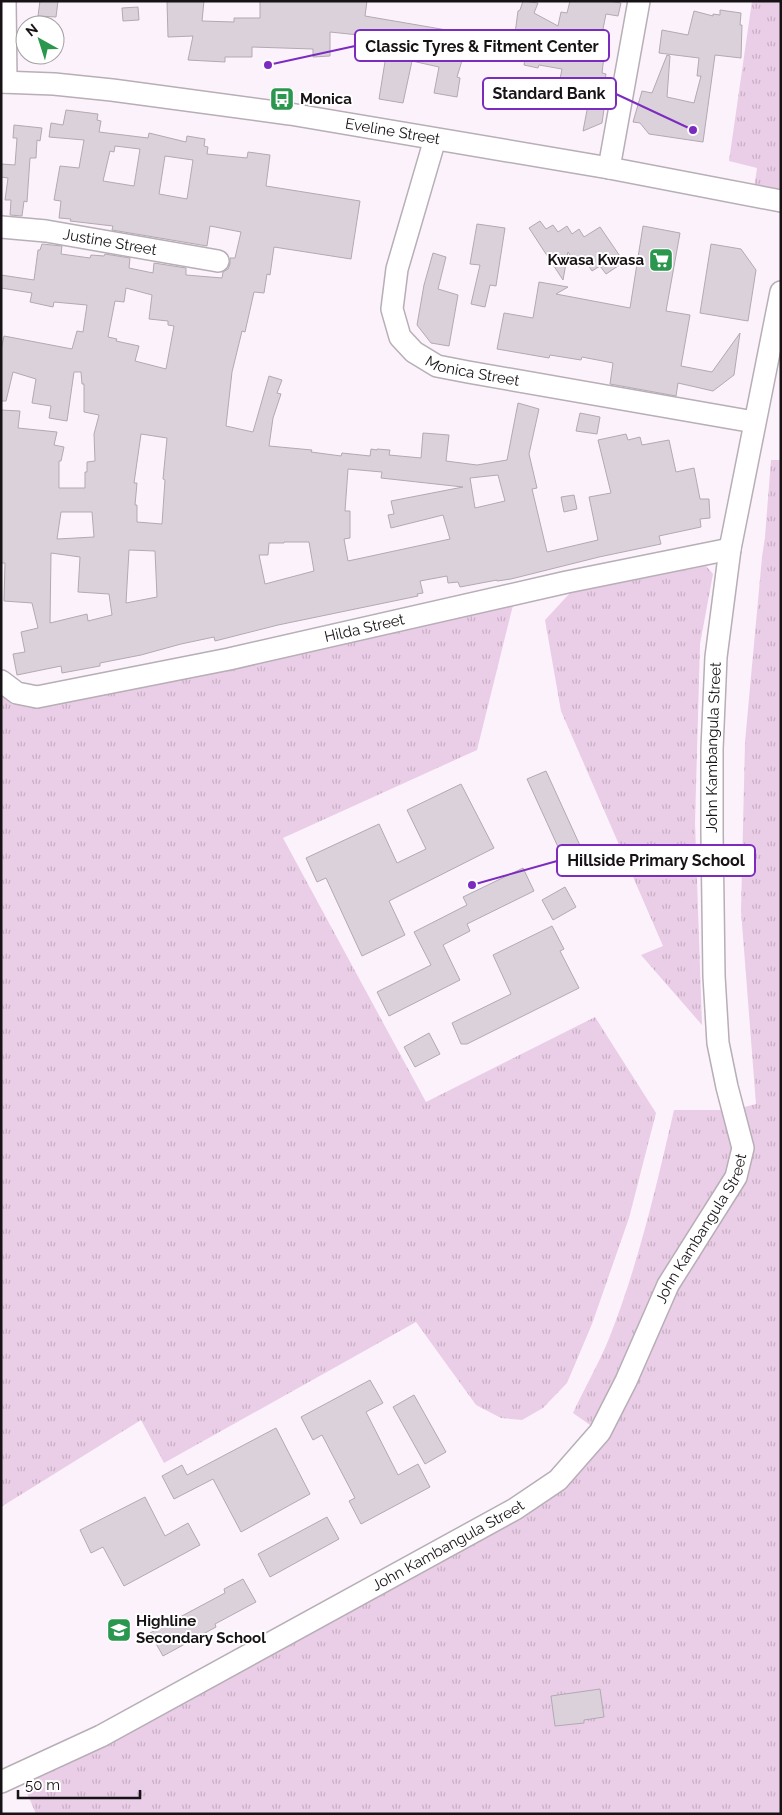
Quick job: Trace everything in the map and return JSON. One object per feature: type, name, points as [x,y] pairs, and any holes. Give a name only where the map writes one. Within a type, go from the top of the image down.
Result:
[{"type":"street","points":[[4,82],[6,1]]},
{"type":"street","points":[[608,168],[639,1]]},
{"type":"street","name":"Eveline Street","points":[[4,82],[54,84],[112,90],[290,114],[608,168],[781,202]]},
{"type":"street","name":"Monica Street","points":[[435,139],[397,269],[392,309],[400,337],[414,352],[438,366],[754,422]]},
{"type":"street","name":"Justine Street","points":[[1,227],[46,231],[218,261]]},
{"type":"street","name":"John Kambangula Street","points":[[1,1782],[101,1736],[515,1509],[558,1480],[600,1432],[626,1381],[668,1285],[736,1178],[743,1148],[718,1043],[714,976],[712,833],[716,657],[730,549],[781,292]]},
{"type":"street","name":"Hilda Street","points":[[1,681],[17,693],[37,698],[229,658],[567,582],[730,549]]},
{"type":"green space","points":[[752,1],[781,1],[781,201],[753,195],[757,168],[729,161]]},
{"type":"green space","points":[[771,460],[781,460],[781,1814],[36,1814],[19,1774],[515,1509],[600,1432],[573,1413],[600,1359],[619,1313],[653,1198],[674,1110],[733,1110],[756,1104],[741,911],[745,742]]},
{"type":"green space","points":[[706,566],[713,574],[700,644],[695,823],[702,1025],[641,955],[663,946],[561,711],[545,620],[570,593]]},
{"type":"green space","points":[[516,593],[477,750],[283,838],[426,1102],[595,1017],[656,1113],[629,1218],[592,1324],[567,1383],[543,1408],[522,1420],[501,1418],[476,1405],[416,1322],[164,1463],[141,1420],[1,1507],[1,694]]},
{"type":"building","points":[[40,1],[58,1],[56,15],[38,15]]},
{"type":"building","points":[[167,1],[204,1],[202,21],[234,22],[234,18],[260,18],[260,1],[367,1],[365,16],[470,34],[457,77],[460,78],[457,97],[434,93],[439,67],[412,61],[403,103],[379,99],[388,43],[376,41],[378,37],[330,32],[330,56],[313,57],[313,49],[252,47],[252,57],[225,57],[225,62],[188,60],[193,36],[168,37]]},
{"type":"building","points":[[523,1],[538,3],[534,13],[558,26],[561,12],[567,13],[570,1],[621,3],[618,16],[606,14],[601,39],[606,40],[602,73],[606,74],[601,109],[604,109],[602,123],[583,131],[588,105],[585,105],[587,95],[558,89],[562,69],[539,65],[538,68],[524,65],[525,59],[502,54],[506,40],[514,41],[518,11]]},
{"type":"building","points":[[138,7],[139,20],[123,21],[122,8]]},
{"type":"building","points":[[720,10],[741,13],[741,58],[715,55],[703,142],[649,134],[640,123],[633,122],[642,91],[652,93],[667,55],[670,56],[667,97],[694,103],[701,76],[697,76],[699,58],[659,53],[662,30],[688,35],[694,11],[713,16],[713,14],[720,15]]},
{"type":"building","points":[[66,110],[98,114],[97,120],[101,121],[99,132],[148,138],[149,133],[186,142],[187,136],[205,139],[204,146],[208,147],[207,154],[247,158],[248,152],[270,155],[266,186],[360,201],[351,259],[274,247],[270,275],[267,274],[264,293],[254,292],[245,332],[242,331],[232,372],[226,426],[253,432],[269,376],[282,380],[277,393],[281,394],[273,418],[269,446],[312,450],[311,452],[341,456],[342,453],[370,456],[371,449],[390,450],[389,455],[421,458],[423,433],[449,435],[446,461],[477,465],[507,460],[518,403],[539,409],[529,454],[537,488],[532,489],[547,552],[598,540],[589,497],[611,493],[598,440],[626,434],[628,440],[640,437],[642,445],[669,440],[676,472],[694,468],[700,499],[709,499],[710,518],[700,519],[701,527],[659,536],[661,544],[511,579],[460,587],[458,582],[448,583],[447,576],[420,581],[423,593],[417,594],[418,596],[278,625],[215,641],[214,637],[181,644],[141,655],[100,663],[100,666],[62,673],[61,666],[17,675],[13,654],[25,652],[21,632],[38,628],[32,603],[4,601],[5,563],[1,563],[1,410],[20,411],[18,428],[57,432],[54,445],[64,447],[61,461],[59,461],[59,488],[85,488],[87,462],[95,461],[94,434],[99,415],[84,412],[84,384],[82,384],[81,372],[74,372],[67,421],[49,418],[51,406],[32,403],[36,379],[13,372],[6,401],[1,401],[1,350],[4,336],[72,349],[77,331],[83,332],[87,305],[54,302],[53,307],[30,302],[32,293],[1,288],[1,275],[34,280],[38,250],[40,250],[42,244],[62,246],[61,254],[90,258],[91,255],[104,256],[105,254],[130,258],[129,268],[153,273],[154,263],[186,268],[186,275],[222,278],[223,272],[228,269],[230,264],[230,258],[235,258],[241,232],[210,226],[207,246],[112,230],[113,226],[59,218],[61,201],[54,200],[60,166],[79,168],[84,140],[49,137],[51,123],[63,125]],"holes":[[[115,146],[140,149],[134,186],[103,181],[110,151],[114,152]],[[165,156],[193,160],[187,199],[159,194]],[[126,288],[152,295],[149,319],[168,321],[168,325],[174,326],[166,369],[135,361],[139,346],[116,341],[117,339],[108,337],[115,301],[124,302]],[[141,434],[167,438],[163,479],[165,480],[162,524],[137,522],[137,505],[135,505],[137,483],[134,483]],[[348,469],[382,472],[381,478],[463,487],[391,501],[394,514],[388,515],[391,528],[443,515],[450,539],[348,561],[344,539],[350,538],[350,511],[345,511]],[[498,475],[505,501],[475,508],[470,478]],[[61,512],[92,512],[94,537],[57,539]],[[309,542],[314,571],[265,584],[259,555],[268,555],[269,543]],[[129,550],[155,551],[157,597],[126,603]],[[51,553],[80,557],[78,592],[109,594],[112,615],[88,621],[87,614],[50,623]]]},
{"type":"building","points":[[14,125],[42,128],[40,141],[37,140],[36,158],[30,158],[27,202],[24,201],[22,216],[10,215],[11,200],[5,200],[8,178],[1,177],[1,164],[15,165],[17,138],[13,138]]},
{"type":"building","points":[[540,221],[546,229],[553,225],[558,232],[567,226],[572,234],[579,229],[584,237],[600,227],[624,262],[606,274],[600,266],[592,271],[586,262],[578,267],[568,252],[563,280],[529,228]]},
{"type":"building","points":[[477,224],[505,228],[496,286],[490,285],[485,307],[471,304],[480,265],[470,264]]},
{"type":"building","points":[[643,226],[680,233],[666,311],[690,315],[681,366],[712,372],[740,333],[734,375],[713,391],[678,383],[676,396],[610,384],[613,363],[582,357],[581,360],[550,355],[549,358],[497,349],[504,313],[533,318],[539,282],[568,287],[556,294],[630,308]]},
{"type":"building","points":[[711,244],[741,249],[756,270],[748,321],[700,313]]},
{"type":"building","points":[[433,253],[446,257],[438,289],[458,295],[449,346],[431,343],[417,325],[424,285]]},
{"type":"building","points":[[580,413],[600,417],[597,434],[576,431]]},
{"type":"building","points":[[574,495],[577,509],[564,512],[561,497]]},
{"type":"building","points":[[546,771],[588,863],[569,871],[527,779]]},
{"type":"building","points":[[461,784],[494,848],[389,901],[405,935],[362,956],[326,878],[317,882],[306,858],[379,824],[397,863],[426,849],[407,810]]},
{"type":"building","points":[[523,868],[534,891],[467,924],[470,931],[443,945],[460,980],[389,1016],[377,992],[431,965],[414,932],[467,905],[463,897]]},
{"type":"building","points":[[565,887],[576,907],[553,920],[542,900]]},
{"type":"building","points":[[552,926],[564,949],[560,951],[579,988],[467,1044],[461,1044],[452,1023],[511,994],[493,955]]},
{"type":"building","points":[[429,1033],[440,1054],[415,1067],[404,1047]]},
{"type":"building","points":[[370,1380],[383,1403],[366,1412],[398,1475],[418,1464],[430,1487],[361,1524],[349,1501],[355,1498],[322,1435],[313,1440],[301,1417]]},
{"type":"building","points":[[414,1395],[446,1452],[425,1464],[393,1407]]},
{"type":"building","points":[[276,1428],[310,1494],[241,1532],[213,1479],[174,1499],[162,1476],[182,1465],[187,1475]]},
{"type":"building","points":[[145,1497],[165,1536],[188,1523],[200,1545],[124,1586],[103,1547],[91,1553],[80,1530]]},
{"type":"building","points":[[327,1517],[339,1539],[270,1577],[258,1554]]},
{"type":"building","points":[[243,1579],[256,1602],[215,1624],[216,1627],[163,1656],[150,1633],[225,1593],[224,1589]]},
{"type":"building","points":[[600,1689],[604,1717],[584,1720],[584,1723],[555,1726],[551,1696]]},
{"type":"place","name":"Classic Tyres & Fitment Center","points":[[268,65]]},
{"type":"place","name":"Monica","points":[[282,99]]},
{"type":"place","name":"Standard Bank","points":[[693,130]]},
{"type":"place","name":"Kwasa Kwasa","points":[[661,260]]},
{"type":"place","name":"Hillside Primary School","points":[[472,885]]},
{"type":"place","name":"Highline Secondary School","points":[[119,1630]]}]
